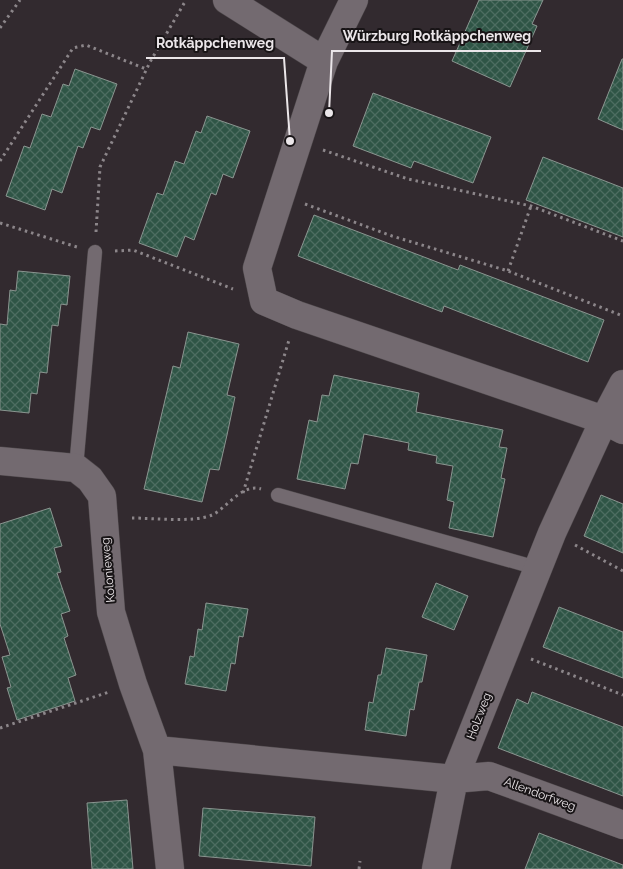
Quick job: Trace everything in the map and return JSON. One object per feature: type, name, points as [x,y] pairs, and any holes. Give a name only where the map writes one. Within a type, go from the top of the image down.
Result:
[{"type":"street","points":[[227,0],[324,61]]},
{"type":"street","points":[[354,0],[324,61],[258,268],[264,301],[297,315],[613,425]]},
{"type":"street","name":"Holzweg","points":[[436,869],[454,779],[552,534],[613,425],[623,384]]},
{"type":"street","points":[[0,461],[76,468]]},
{"type":"street","name":"Kolonieweg","points":[[76,468],[90,479],[102,496],[111,612],[133,684],[157,750],[170,869]]},
{"type":"street","points":[[157,750],[454,779]]},
{"type":"street","name":"Allendorfweg","points":[[454,779],[489,776],[623,825]]},
{"type":"lane","points":[[76,468],[95,252]]},
{"type":"lane","points":[[278,495],[537,568]]},
{"type":"path","points":[[0,28],[20,0]]},
{"type":"path","points":[[95,252],[100,166],[146,69],[186,0]]},
{"type":"path","points":[[0,161],[73,48],[86,45],[146,69]]},
{"type":"path","points":[[299,141],[408,179],[531,206],[623,241]]},
{"type":"path","points":[[281,195],[392,236],[508,271],[623,316]]},
{"type":"path","points":[[508,271],[531,206]]},
{"type":"path","points":[[0,223],[95,252],[134,250],[264,301]]},
{"type":"path","points":[[243,493],[297,315]]},
{"type":"path","points":[[103,518],[203,518],[215,514],[226,503],[256,488],[278,495]]},
{"type":"path","points":[[552,534],[623,570]]},
{"type":"path","points":[[505,649],[623,695]]},
{"type":"path","points":[[0,728],[133,684]]},
{"type":"path","points":[[359,869],[360,861]]},
{"type":"building","points":[[479,0],[543,0],[532,24],[537,26],[510,87],[452,61]]},
{"type":"building","points":[[623,59],[623,130],[598,119]]},
{"type":"building","points":[[75,69],[117,84],[100,130],[91,127],[83,148],[78,146],[62,193],[52,189],[45,210],[6,196],[24,146],[30,148],[42,114],[51,117],[63,84],[69,86]]},
{"type":"building","points":[[373,93],[491,137],[473,183],[414,161],[411,168],[353,146]]},
{"type":"building","points":[[207,116],[250,131],[233,178],[223,174],[216,195],[211,193],[194,240],[185,236],[177,257],[139,243],[157,193],[163,195],[175,161],[184,164],[196,131],[201,133]]},
{"type":"building","points":[[543,157],[623,188],[623,237],[526,200]]},
{"type":"building","points":[[314,215],[458,270],[460,265],[604,320],[588,362],[444,306],[442,312],[298,256]]},
{"type":"building","points":[[18,271],[70,276],[67,305],[61,304],[58,326],[52,325],[47,373],[40,372],[37,394],[31,393],[29,413],[0,410],[0,324],[7,325],[10,290],[16,291]]},
{"type":"building","points":[[188,332],[239,344],[227,395],[235,397],[219,470],[210,469],[202,502],[144,489],[173,366],[180,368]]},
{"type":"building","points":[[334,375],[419,393],[416,412],[503,430],[499,447],[507,448],[501,478],[505,479],[493,537],[449,528],[454,502],[447,500],[453,466],[436,463],[437,456],[408,450],[409,443],[364,434],[358,464],[351,463],[345,489],[297,479],[309,420],[317,422],[322,395],[329,396]]},
{"type":"building","points":[[601,495],[623,504],[623,553],[584,536]]},
{"type":"building","points":[[50,508],[62,546],[54,548],[61,572],[57,573],[70,611],[61,614],[68,636],[64,638],[76,675],[68,678],[75,701],[17,720],[7,688],[11,687],[2,657],[10,655],[0,624],[0,524]]},
{"type":"building","points":[[436,583],[468,596],[454,630],[422,617]]},
{"type":"building","points":[[206,603],[248,609],[243,637],[239,636],[235,664],[231,663],[226,691],[185,684],[190,656],[194,657],[198,629],[202,630]]},
{"type":"building","points":[[559,607],[623,632],[623,678],[543,647]]},
{"type":"building","points":[[386,648],[427,655],[422,682],[419,682],[414,710],[410,709],[406,736],[365,730],[369,702],[373,703],[378,675],[381,675]]},
{"type":"building","points":[[532,692],[623,727],[623,796],[498,748],[517,699],[528,704]]},
{"type":"building","points":[[127,800],[133,869],[92,869],[87,803]]},
{"type":"building","points":[[203,808],[315,817],[311,866],[199,856]]},
{"type":"building","points":[[539,833],[623,865],[623,869],[525,869]]},
{"type":"place","name":"Würzburg Rotkäppchenweg","points":[[329,113]]},
{"type":"place","name":"Rotkäppchenweg","points":[[290,141]]}]
